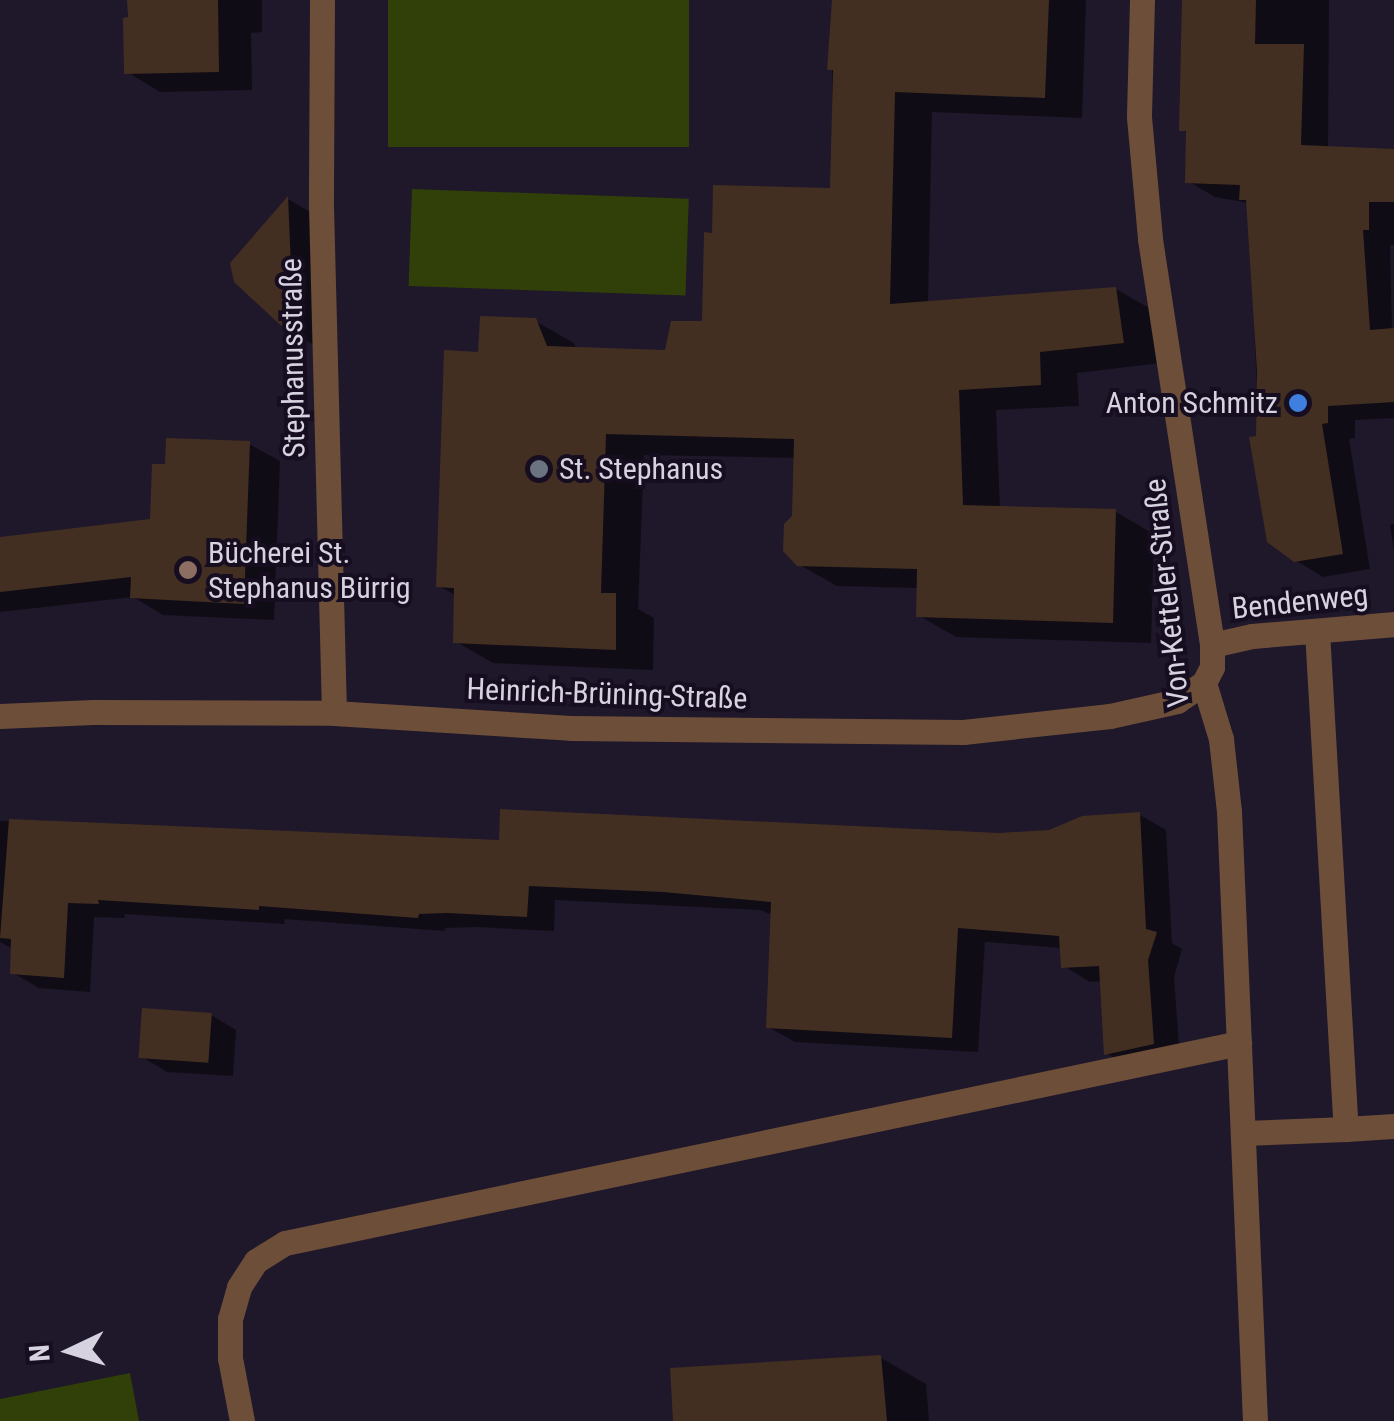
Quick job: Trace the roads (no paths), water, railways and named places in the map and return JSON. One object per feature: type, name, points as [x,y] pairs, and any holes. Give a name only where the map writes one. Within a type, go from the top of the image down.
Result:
[{"type":"street","name":"Stephanusstraße","points":[[322,0],[322,206],[334,714]]},
{"type":"street","name":"Von-Ketteler-Straße","points":[[1142,0],[1139,117],[1150,239],[1212,644],[1212,667],[1204,683],[1220,739],[1229,811],[1255,1421]]},
{"type":"street","name":"Bendenweg","points":[[1212,644],[1394,624]]},
{"type":"street","points":[[1316,631],[1346,1129]]},
{"type":"street","name":"Heinrich-Brüning-Straße","points":[[0,716],[334,714],[571,728],[963,732],[1110,716],[1177,701],[1204,683]]},
{"type":"street","points":[[242,1421],[230,1358],[230,1319],[239,1288],[256,1261],[285,1243],[1239,1044]]},
{"type":"street","points":[[1243,1133],[1394,1126]]},
{"type":"place","name":"Anton Schmitz","points":[[1298,403]]},
{"type":"place","name":"St. Stephanus","points":[[539,469]]},
{"type":"place","name":"Bücherei St. Stephanus Bürrig","points":[[188,570]]}]
